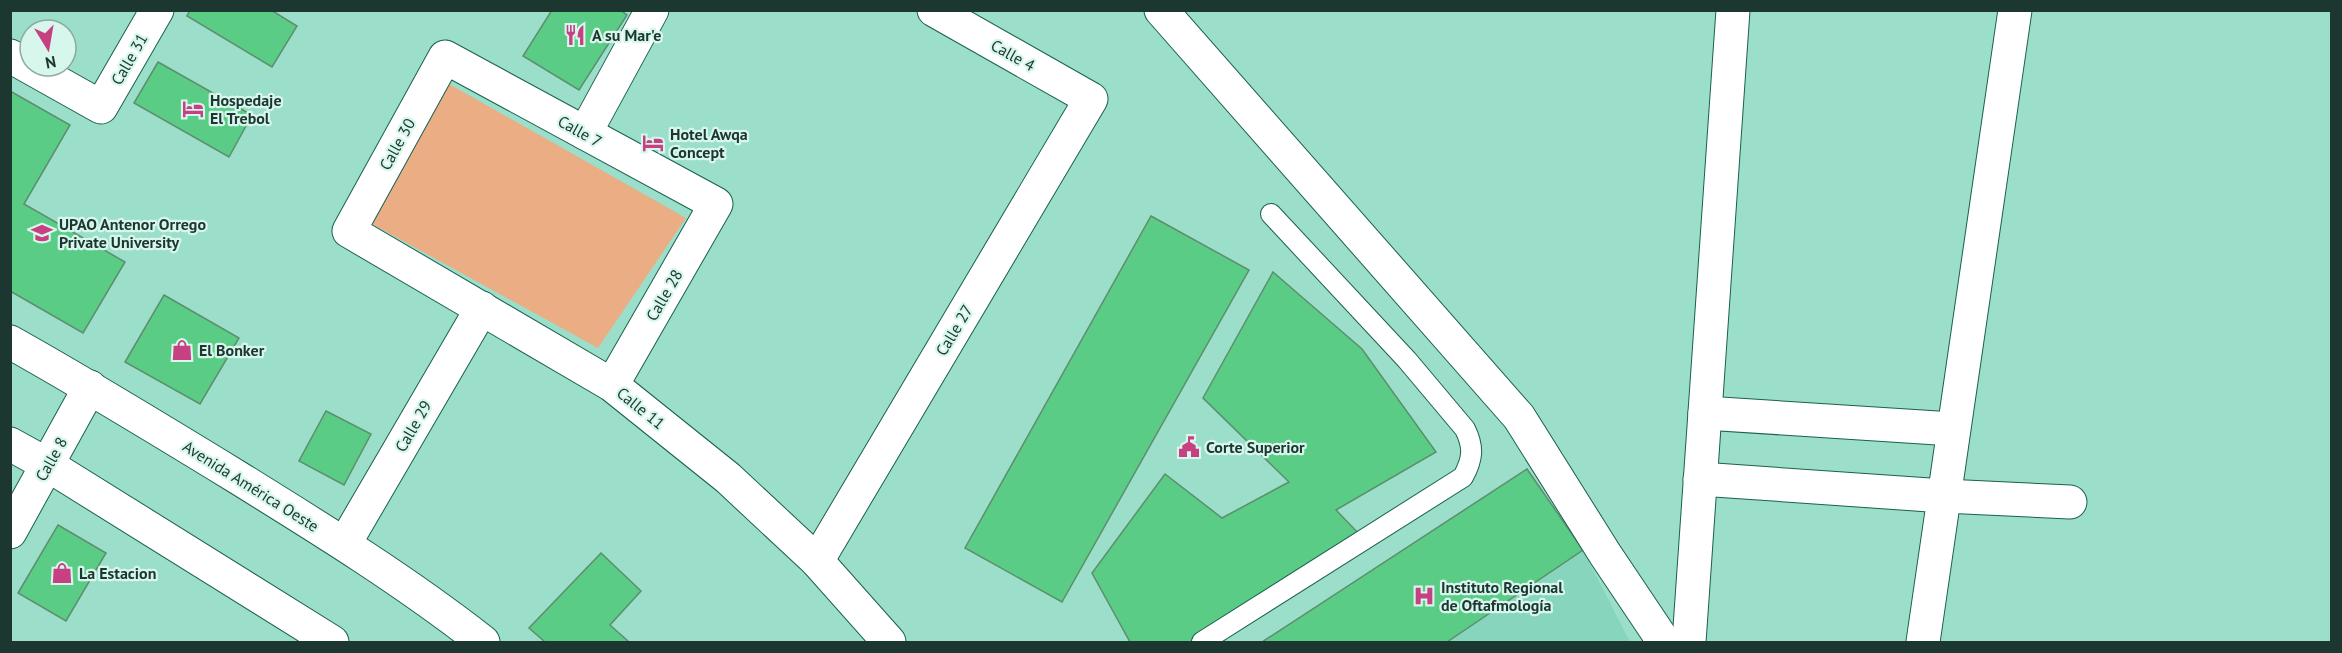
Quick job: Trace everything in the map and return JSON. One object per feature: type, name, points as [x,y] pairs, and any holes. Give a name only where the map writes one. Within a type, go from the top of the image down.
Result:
[{"type":"street","name":"Calle 31","points":[[10,56],[101,107],[157,10]]},
{"type":"street","points":[[585,133],[652,10]]},
{"type":"street","name":"Calle 4","points":[[934,10],[1091,99]]},
{"type":"street","points":[[1161,10],[1519,417],[1605,554],[1664,642]]},
{"type":"street","points":[[1689,642],[1733,10]]},
{"type":"street","points":[[1923,642],[2015,10]]},
{"type":"street","name":"Calle 7","points":[[445,57],[716,204]]},
{"type":"street","name":"Calle 30","points":[[349,231],[445,57]]},
{"type":"street","name":"Calle 27","points":[[817,561],[1091,99]]},
{"type":"street","name":"Calle 28","points":[[612,385],[716,204]]},
{"type":"street","name":"Calle 11","points":[[349,231],[612,385],[728,478],[817,561],[889,642]]},
{"type":"street","name":"Calle 29","points":[[345,543],[482,308]]},
{"type":"street","name":"Avenida América Oeste","points":[[10,342],[90,387],[345,543],[483,642]]},
{"type":"street","name":"Calle 8","points":[[10,532],[90,387]]},
{"type":"street","points":[[1705,413],[1953,429]]},
{"type":"street","points":[[10,444],[48,465],[332,642]]},
{"type":"street","points":[[1700,479],[1944,496],[2070,502]]},
{"type":"lane","points":[[1202,642],[1463,477],[1472,455],[1471,441],[1465,429],[1393,345],[1271,214]]},
{"type":"shaded area","points":[[449,84],[686,218],[598,348],[372,224]]},
{"type":"shaded area","points":[[1583,550],[1630,642],[1447,642]]},
{"type":"building","points":[[190,10],[271,10],[297,26],[272,67],[187,16]]},
{"type":"building","name":"A su Mar'e","points":[[552,10],[620,10],[627,15],[579,90],[523,56]]},
{"type":"building","name":"Hospedaje El Trebol","points":[[158,62],[252,115],[229,157],[134,103]]},
{"type":"building","name":"UPAO Antenor Orrego Private University","points":[[10,91],[70,125],[24,204],[125,262],[83,333],[10,291]]},
{"type":"building","points":[[1151,216],[1249,270],[1062,602],[965,548]]},
{"type":"building","points":[[1273,272],[1362,349],[1436,452],[1336,510],[1362,537],[1191,642],[1130,642],[1092,573],[1165,474],[1222,518],[1289,482],[1203,398]]},
{"type":"building","name":"El Bonker","points":[[164,295],[239,338],[200,404],[125,362]]},
{"type":"building","points":[[326,411],[371,434],[344,485],[299,461]]},
{"type":"building","name":"Instituto Regional de Oftafmología","points":[[1527,469],[1583,550],[1447,642],[1262,642]]},
{"type":"building","name":"La Estacion","points":[[58,525],[106,553],[66,621],[18,593]]},
{"type":"building","points":[[601,553],[641,591],[610,625],[629,642],[545,642],[529,628]]},
{"type":"place","name":"A su Mar'e","points":[[575,35]]},
{"type":"place","name":"Hospedaje El Trebol","points":[[193,109]]},
{"type":"place","name":"Hotel Awqa Concept","points":[[653,143]]},
{"type":"place","name":"UPAO Antenor Orrego Private University","points":[[42,233]]},
{"type":"place","name":"El Bonker","points":[[182,350]]},
{"type":"place","name":"Corte Superior","points":[[1189,447]]},
{"type":"place","name":"La Estacion","points":[[62,573]]},
{"type":"place","name":"Instituto Regional de Oftafmología","points":[[1424,596]]}]
